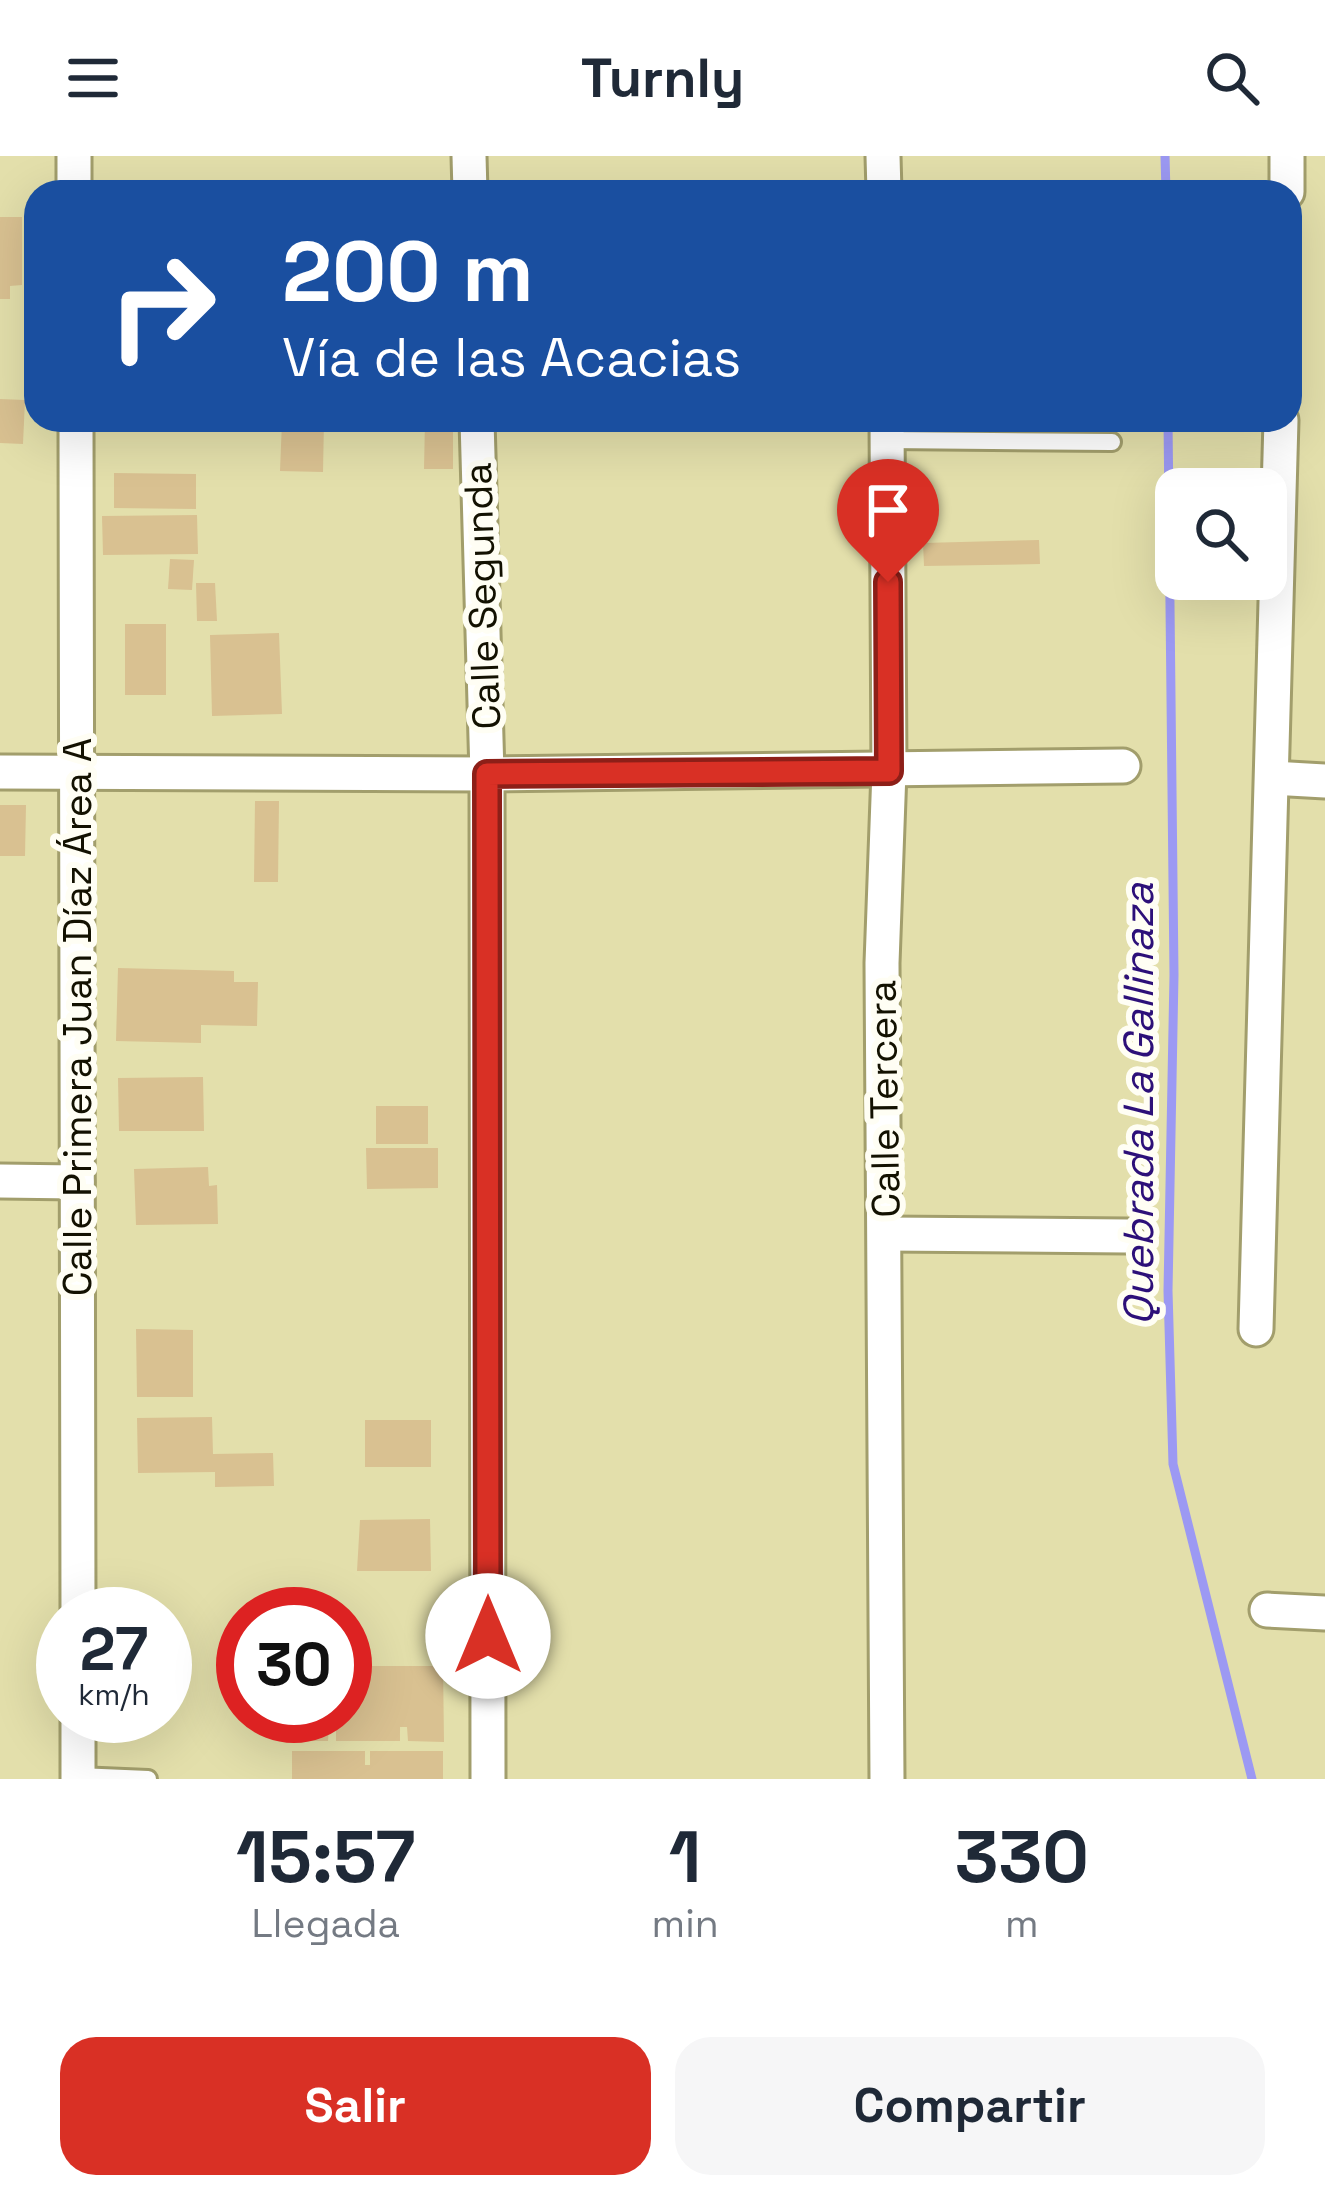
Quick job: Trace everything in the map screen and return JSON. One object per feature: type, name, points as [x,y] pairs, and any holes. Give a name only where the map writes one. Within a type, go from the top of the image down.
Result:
[{"type":"street","name":"Calle Primera Juan Díaz Área A","points":[[76,432],[78,1587]]},
{"type":"street","name":"Calle Segunda","points":[[477,432],[487,774],[488,1779]]},
{"type":"street","name":"Calle Tercera","points":[[887,432],[889,771],[882,963],[887,1779]]},
{"type":"street","points":[[1256,1329],[1264,897],[1272,778],[1281,432]]},
{"type":"street","points":[[0,772],[487,774],[1123,766]]},
{"type":"street","points":[[1272,778],[1325,781]]},
{"type":"street","points":[[0,1181],[77,1181]]},
{"type":"street","points":[[885,1234],[1127,1236]]},
{"type":"street","points":[[1267,1610],[1325,1613]]},
{"type":"street","points":[[78,1743],[78,1778]]},
{"type":"lane","points":[[924,432],[1112,442]]},
{"type":"lane","points":[[78,1778],[148,1779]]},
{"type":"building","points":[[0,217],[22,217],[22,285],[10,286],[10,299],[0,299]]},
{"type":"building","points":[[0,399],[24,400],[23,444],[0,443]]},
{"type":"building","points":[[282,432],[324,432],[323,472],[280,471]]},
{"type":"building","points":[[425,432],[453,432],[453,469],[424,469]]},
{"type":"building","points":[[114,473],[196,474],[196,509],[114,508]]},
{"type":"building","points":[[197,515],[198,554],[103,555],[102,516]]},
{"type":"building","points":[[1039,540],[1040,564],[924,566],[923,543]]},
{"type":"building","points":[[170,559],[194,560],[192,590],[168,589]]},
{"type":"building","points":[[196,583],[215,583],[217,621],[197,621]]},
{"type":"building","points":[[125,624],[166,624],[166,695],[125,695]]},
{"type":"building","points":[[279,633],[282,714],[212,716],[210,635]]},
{"type":"building","points":[[255,801],[279,801],[278,882],[254,882]]},
{"type":"building","points":[[0,805],[26,805],[25,856],[0,856]]},
{"type":"building","points":[[118,968],[234,971],[234,982],[258,982],[257,1026],[201,1025],[201,1043],[116,1041]]},
{"type":"building","points":[[203,1077],[204,1131],[119,1131],[118,1078]]},
{"type":"building","points":[[376,1106],[428,1106],[428,1144],[376,1144]]},
{"type":"building","points":[[366,1148],[438,1148],[438,1188],[367,1189]]},
{"type":"building","points":[[208,1167],[209,1186],[217,1185],[218,1224],[136,1225],[134,1169]]},
{"type":"building","points":[[136,1329],[193,1330],[193,1397],[137,1397]]},
{"type":"building","points":[[212,1417],[213,1454],[273,1453],[274,1486],[215,1487],[215,1472],[138,1473],[137,1418]]},
{"type":"building","points":[[365,1420],[431,1420],[431,1467],[365,1467]]},
{"type":"building","points":[[430,1519],[431,1571],[357,1571],[360,1520]]},
{"type":"building","points":[[372,1666],[443,1666],[444,1742],[408,1741],[407,1727],[400,1727],[400,1741],[372,1741]]},
{"type":"building","points":[[292,1751],[365,1751],[365,1765],[370,1765],[370,1751],[443,1751],[443,1779],[292,1779]]},
{"type":"waterway","name":"Quebrada La Gallinaza","points":[[1165,156],[1166,180]]},
{"type":"waterway","name":"Quebrada La Gallinaza","points":[[1168,432],[1174,975],[1168,1291],[1173,1464],[1252,1779]]},
{"type":"route","points":[[488,1636],[487,774],[889,771],[888,582]]}]
